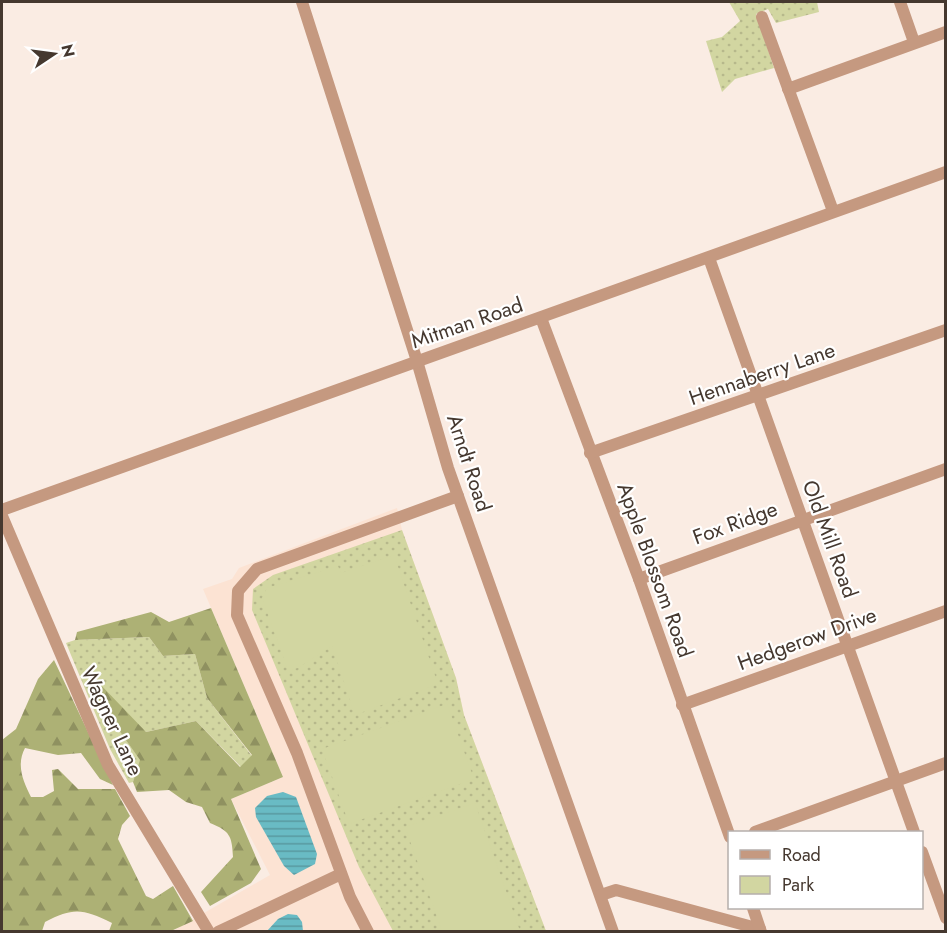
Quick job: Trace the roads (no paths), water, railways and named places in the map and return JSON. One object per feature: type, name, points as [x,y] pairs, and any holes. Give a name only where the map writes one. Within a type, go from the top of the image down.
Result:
[{"type":"street","name":"Arndt Road","points":[[302,2],[458,496],[614,932]]},
{"type":"street","points":[[900,2],[914,42]]},
{"type":"street","points":[[762,17],[833,211]]},
{"type":"street","points":[[789,89],[945,32]]},
{"type":"street","name":"Mitman Road","points":[[2,510],[945,172]]},
{"type":"street","name":"Old Mill Road","points":[[709,258],[914,831]]},
{"type":"street","name":"Apple Blossom Road","points":[[541,318],[639,579],[728,834]]},
{"type":"street","name":"Hennaberry Lane","points":[[590,453],[945,330]]},
{"type":"street","name":"Fox Ridge","points":[[639,579],[945,469]]},
{"type":"street","points":[[368,932],[341,874],[297,753],[237,615],[238,591],[257,569],[458,496]]},
{"type":"street","name":"Wagner Lane","points":[[2,516],[108,765],[209,932]]},
{"type":"street","name":"Hedgerow Drive","points":[[682,705],[945,611]]},
{"type":"street","points":[[758,831],[945,763]]},
{"type":"street","points":[[923,858],[945,918]]},
{"type":"street","points":[[218,932],[341,874]]},
{"type":"street","points":[[601,895],[616,890],[760,930]]},
{"type":"street","points":[[753,909],[760,930]]},
{"type":"water","points":[[283,792],[296,797],[317,854],[315,864],[294,875],[284,866],[256,817],[255,808],[267,796]]},
{"type":"water","points":[[288,914],[297,915],[302,922],[303,931],[267,931],[278,919]]}]
